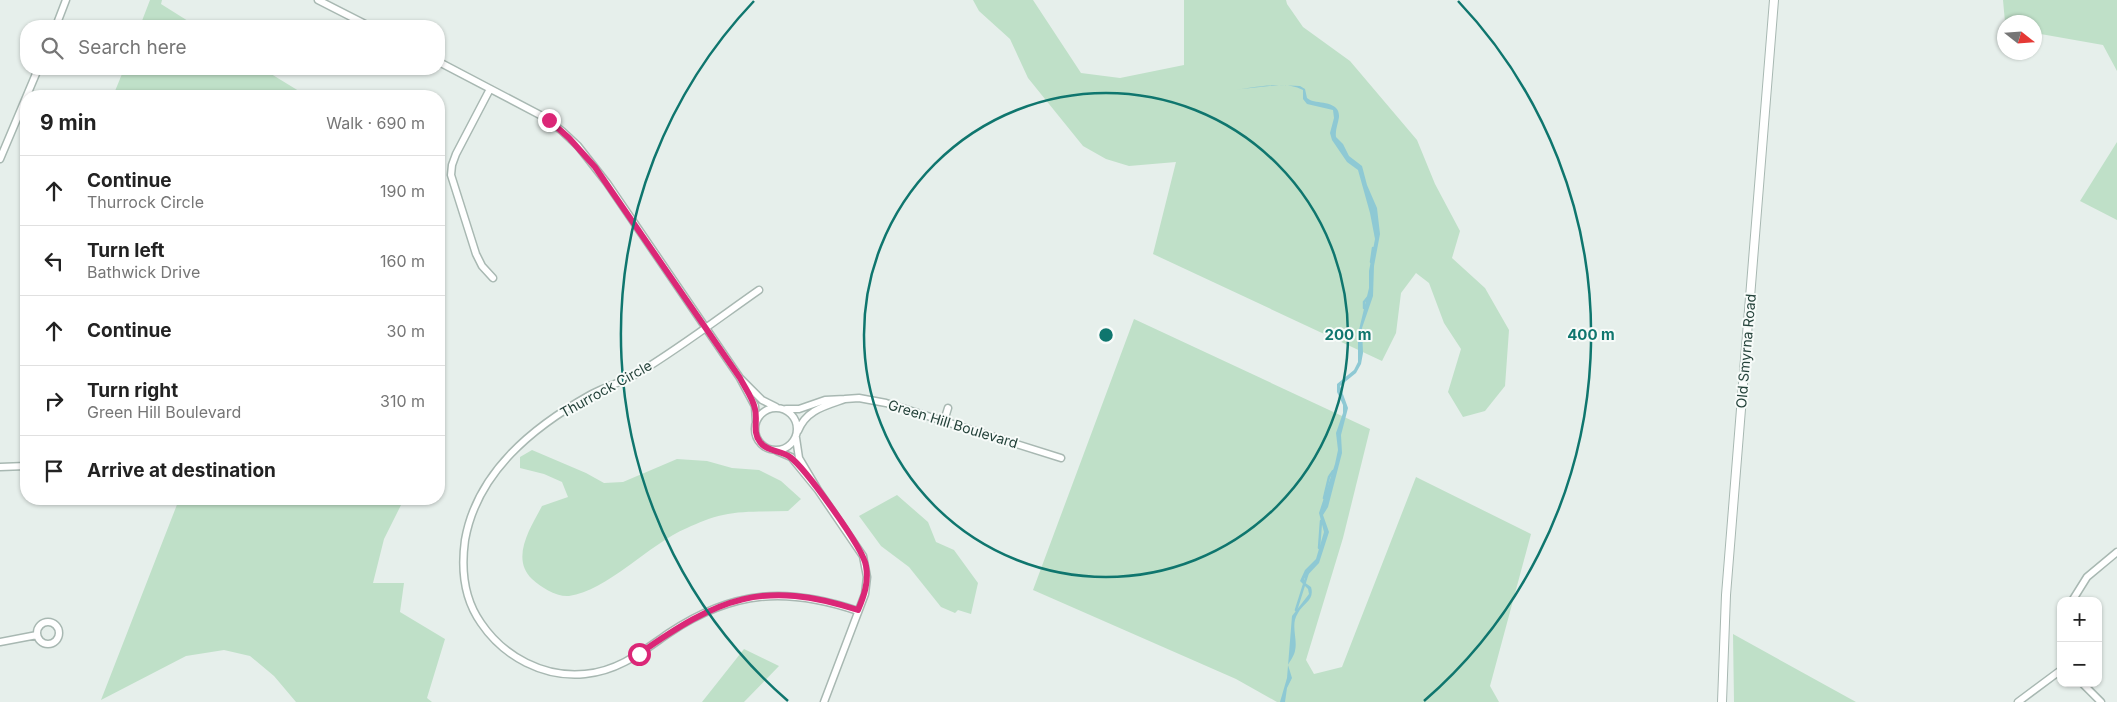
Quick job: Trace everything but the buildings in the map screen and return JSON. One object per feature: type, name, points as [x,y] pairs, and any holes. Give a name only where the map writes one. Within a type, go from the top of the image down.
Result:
[{"type":"street","points":[[58,20],[66,0]]},
{"type":"street","points":[[318,0],[357,20]]},
{"type":"street","name":"Old Smyrna Road","points":[[1722,702],[1725,604],[1774,0]]},
{"type":"street","points":[[445,65],[549,120],[578,146],[607,183],[740,378],[754,406],[755,427],[759,442],[765,447],[791,457],[818,490]]},
{"type":"street","points":[[29,90],[35,75]]},
{"type":"street","points":[[490,89],[456,154],[451,169],[453,182],[476,254],[485,271],[492,278]]},
{"type":"street","points":[[0,159],[20,112]]},
{"type":"street","name":"Thurrock Circle","points":[[759,290],[636,374],[596,391],[569,408],[530,435],[503,460],[478,500],[466,537],[463,556],[468,596],[476,615],[493,639],[520,660],[552,672],[578,674],[596,672],[622,664],[695,617],[742,599],[764,596],[797,596],[824,600],[858,610]]},
{"type":"street","points":[[740,378],[762,400],[781,408],[794,418],[797,434],[796,448],[799,458],[865,561],[867,583],[824,702]]},
{"type":"street","name":"Green Hill Boulevard","points":[[797,434],[805,418],[813,412],[845,399]]},
{"type":"street","name":"Green Hill Boulevard","points":[[781,408],[796,410],[825,400],[874,400],[1061,458]]},
{"type":"street","points":[[755,427],[757,420],[763,412],[781,408]]},
{"type":"street","points":[[944,421],[948,408]]},
{"type":"street","points":[[774,450],[788,446],[797,434]]},
{"type":"street","points":[[0,467],[20,466]]},
{"type":"street","points":[[2074,597],[2087,577],[2117,552]]},
{"type":"street","points":[[0,642],[37,635]]},
{"type":"street","points":[[2018,702],[2057,673]]},
{"type":"street","points":[[2086,687],[2101,702]]},
{"type":"green space","points":[[150,0],[162,0],[161,4],[186,20],[142,20]]},
{"type":"green space","points":[[973,0],[1033,0],[1081,73],[1120,78],[1184,65],[1184,0],[1286,0],[1303,27],[1350,61],[1417,140],[1435,184],[1460,231],[1452,258],[1485,288],[1509,330],[1505,386],[1485,411],[1463,417],[1448,392],[1461,349],[1444,323],[1429,283],[1416,273],[1401,293],[1396,333],[1382,361],[1153,254],[1176,162],[1129,166],[1106,159],[1083,146],[1028,78],[1010,39],[979,11]]},
{"type":"green space","points":[[2003,0],[2117,0],[2117,71],[2103,45],[2042,34],[2042,15],[2004,15]]},
{"type":"green space","points":[[122,75],[273,75],[297,90],[115,90]]},
{"type":"green space","points":[[2117,142],[2117,220],[2080,201]]},
{"type":"green space","points":[[1134,319],[1370,429],[1343,538],[1306,660],[1314,674],[1342,667],[1416,477],[1531,534],[1490,686],[1499,702],[1277,702],[1236,679],[1033,590]]},
{"type":"green space","points":[[532,450],[586,473],[604,483],[623,482],[677,459],[707,461],[732,468],[759,470],[781,481],[801,499],[788,511],[731,513],[700,522],[673,535],[598,586],[583,592],[564,596],[549,591],[532,579],[526,571],[523,562],[523,552],[528,533],[542,506],[568,497],[562,482],[544,474],[520,468],[520,457]]},
{"type":"green space","points":[[897,495],[928,522],[936,542],[954,550],[978,583],[971,614],[958,610],[955,613],[941,607],[909,567],[881,546],[859,516]]},
{"type":"green space","points":[[177,505],[401,505],[384,539],[373,583],[404,583],[400,612],[445,639],[427,698],[432,702],[296,702],[274,676],[250,656],[224,650],[186,656],[101,700]]},
{"type":"green space","points":[[1733,634],[1856,702],[1734,702]]},
{"type":"green space","points":[[744,649],[779,666],[744,702],[702,702]]},
{"type":"water","points":[[1278,85],[1300,86],[1305,89],[1307,98],[1310,100],[1329,104],[1336,108],[1339,117],[1336,137],[1343,144],[1349,156],[1362,166],[1367,185],[1377,208],[1380,234],[1374,266],[1373,296],[1362,328],[1363,353],[1361,364],[1356,373],[1340,386],[1348,408],[1341,435],[1342,453],[1328,507],[1323,515],[1329,532],[1319,563],[1304,579],[1304,582],[1311,587],[1312,591],[1310,598],[1296,618],[1294,627],[1295,651],[1288,665],[1292,616],[1309,594],[1308,589],[1300,581],[1305,570],[1316,559],[1324,532],[1319,513],[1335,464],[1338,450],[1336,433],[1343,413],[1343,405],[1337,392],[1337,384],[1354,370],[1358,362],[1358,334],[1369,288],[1369,271],[1375,239],[1358,170],[1347,162],[1332,140],[1330,133],[1334,118],[1333,110],[1307,104],[1303,99],[1303,90]]},
{"type":"water","points":[[1278,85],[1232,90],[1258,86]]},
{"type":"water","points":[[1288,665],[1292,678],[1287,688],[1285,702],[1280,702],[1287,678]]},
{"type":"waterway","points":[[1371,262],[1373,248]]},
{"type":"waterway","points":[[1364,308],[1364,302],[1368,297]]},
{"type":"waterway","points":[[1324,498],[1329,477],[1333,471]]},
{"type":"waterway","points":[[1319,548],[1321,521]]},
{"type":"waterway","points":[[1296,610],[1308,572]]},
{"type":"route","points":[[549,120],[585,154],[607,183],[740,378],[754,406],[756,414],[755,431],[758,440],[767,448],[791,457],[841,522],[860,550],[866,566],[866,589],[858,610],[811,597],[777,595],[742,599],[695,617],[639,654]]}]
